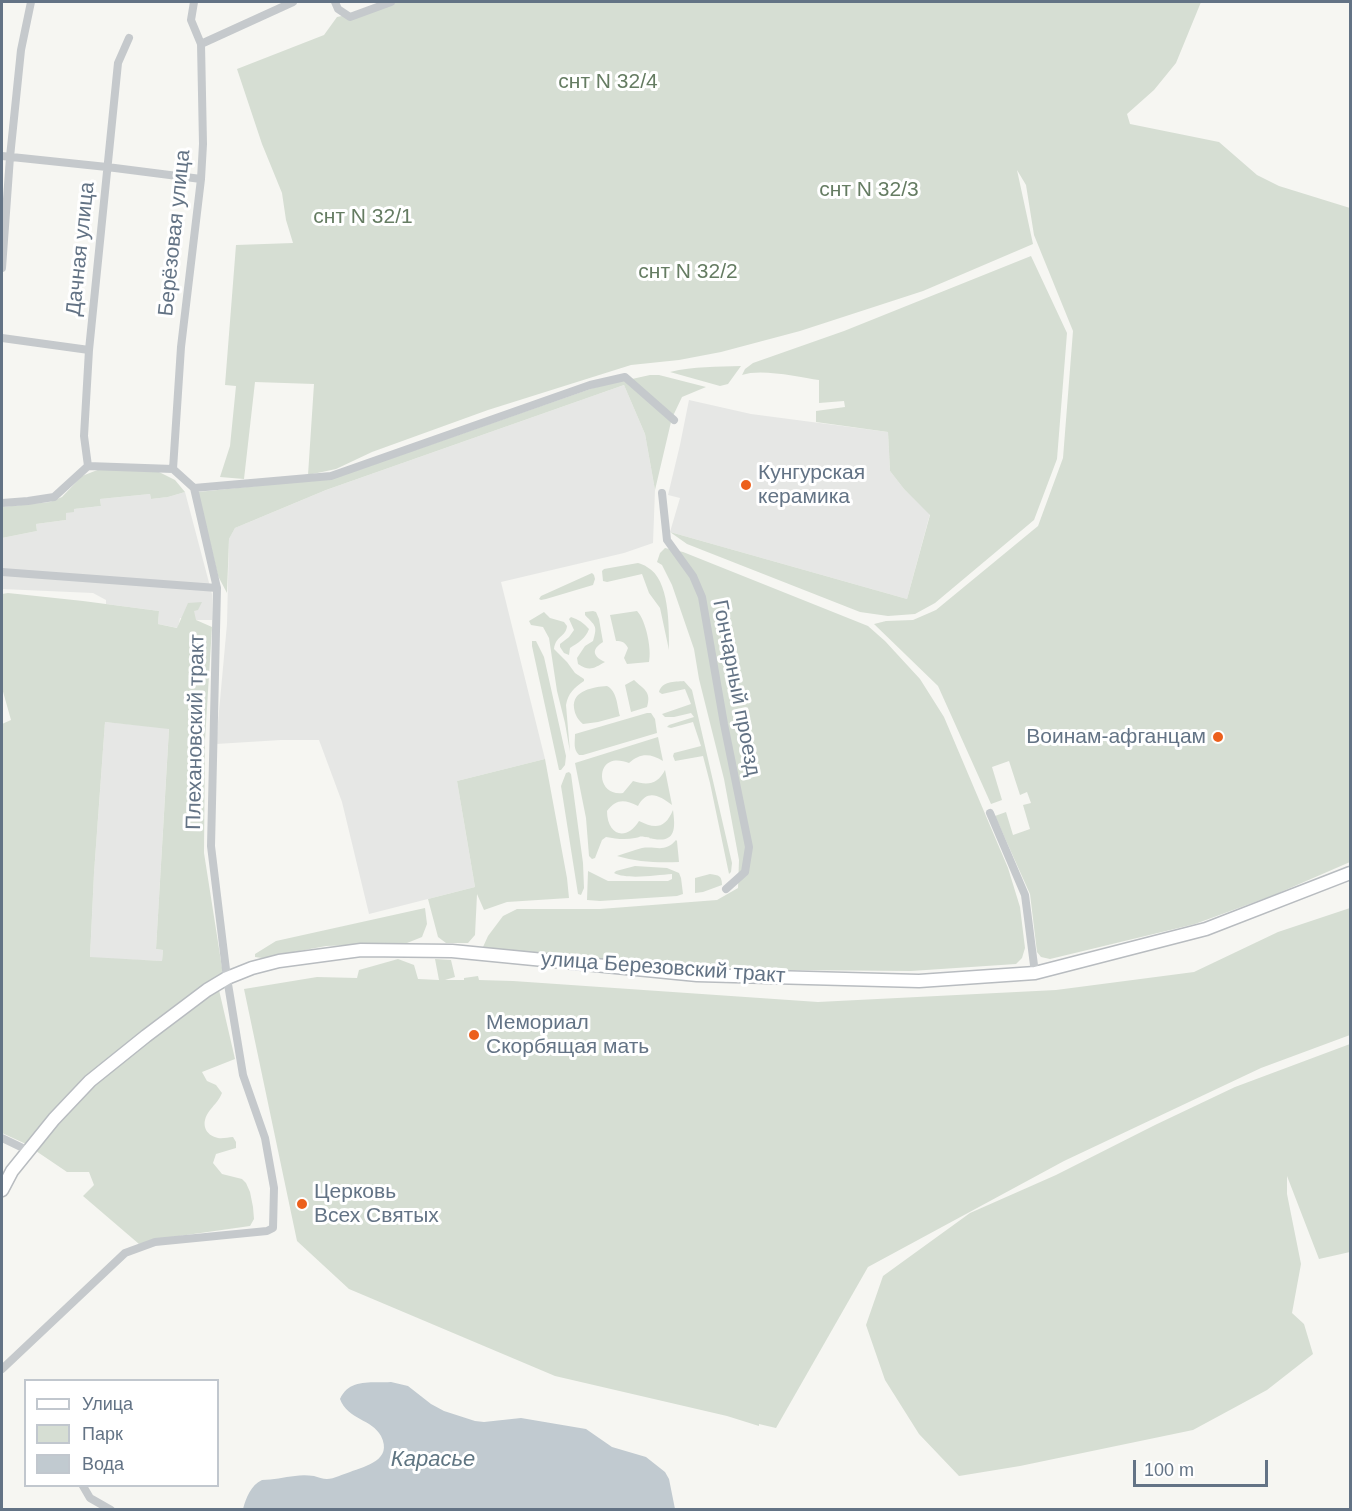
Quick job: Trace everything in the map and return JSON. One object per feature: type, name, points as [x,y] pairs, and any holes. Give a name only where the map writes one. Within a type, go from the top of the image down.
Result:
[{"type":"main road","name":"улица Березовский тракт","points":[[2,1190],[12,1171],[54,1119],[90,1081],[207,990],[227,978],[279,962],[361,950],[452,951],[697,975],[919,981],[1035,973],[1206,929],[1350,873]]},
{"type":"street","points":[[2,268],[6,157],[21,50],[31,2]]},
{"type":"street","name":"Берёзовая улица","points":[[173,469],[181,347],[203,144],[201,44],[191,20],[194,2]]},
{"type":"street","points":[[201,44],[293,2]]},
{"type":"street","points":[[334,2],[338,9],[350,17],[391,2]]},
{"type":"street","name":"Дачная улица","points":[[88,466],[84,436],[89,350],[118,63],[129,38]]},
{"type":"street","points":[[6,157],[107,166],[201,179]]},
{"type":"street","points":[[2,338],[89,350]]},
{"type":"street","points":[[2,503],[54,497],[88,466],[173,469],[194,488],[331,476],[590,385],[625,377],[675,420]]},
{"type":"street","name":"Плехановский тракт","points":[[2,1369],[125,1253],[154,1242],[267,1231],[273,1228],[274,1188],[265,1138],[243,1075],[227,978],[211,846],[216,588],[194,488]]},
{"type":"street","name":"Гончарный проезд","points":[[662,493],[667,540],[693,576],[702,597],[724,724],[749,847],[746,872],[726,889]]},
{"type":"street","points":[[2,572],[216,588]]},
{"type":"street","points":[[990,813],[1025,895],[1035,973]]},
{"type":"street","points":[[2,1138],[29,1151]]},
{"type":"street","points":[[84,1487],[90,1498],[111,1509]]},
{"type":"shaded area","points":[[624,385],[645,434],[655,490],[653,543],[624,553],[501,582],[545,759],[457,781],[475,887],[369,914],[342,802],[319,740],[216,744],[227,624],[229,539],[235,528],[326,490]]},
{"type":"shaded area","points":[[689,400],[751,414],[888,432],[890,471],[904,489],[930,514],[907,599],[670,532],[680,498],[668,495]]},
{"type":"shaded area","points":[[185,492],[212,594],[212,620],[180,618],[178,628],[158,624],[159,611],[106,604],[106,600],[93,593],[2,589],[2,538],[37,531],[36,524],[66,520],[66,513],[74,509],[101,506],[100,499],[150,494],[151,499]]},
{"type":"shaded area","points":[[105,722],[169,728],[156,949],[163,950],[162,961],[90,958]]},
{"type":"green space","points":[[383,2],[1201,2],[1176,63],[1154,90],[1127,114],[1130,124],[1219,142],[1257,175],[1279,186],[1350,208],[1350,862],[1274,895],[1195,924],[1050,959],[1041,957],[1037,952],[1030,894],[995,816],[1006,812],[1013,835],[1030,829],[1023,805],[1031,803],[1027,792],[1020,795],[1009,761],[992,767],[1002,800],[991,804],[938,686],[874,624],[913,620],[936,610],[1038,526],[1063,458],[1073,331],[1034,235],[1026,185],[1017,170],[1033,244],[923,291],[800,331],[721,352],[679,360],[631,365],[488,410],[372,452],[336,469],[308,475],[314,384],[255,382],[244,479],[220,477],[230,446],[236,386],[225,385],[236,245],[293,243],[286,220],[282,193],[262,144],[237,69],[324,35],[337,17]]},
{"type":"green space","points":[[1031,256],[1067,333],[1057,459],[1034,520],[935,603],[915,614],[888,616],[860,612],[687,544],[670,532],[907,599],[930,515],[890,471],[888,432],[816,422],[816,411],[845,407],[844,401],[819,403],[819,380],[759,372],[742,375],[745,369],[753,363],[844,331]]},
{"type":"green space","points":[[741,366],[728,384],[720,386],[670,372],[697,368]]},
{"type":"green space","points":[[659,375],[706,387],[682,397],[673,416],[632,379]]},
{"type":"green space","points":[[625,380],[671,422],[655,490],[645,434],[624,385],[326,490],[235,528],[229,539],[227,593],[218,576],[198,492],[335,478],[593,388]]},
{"type":"green space","points":[[100,469],[159,472],[175,480],[185,492],[151,499],[150,494],[100,499],[101,506],[74,509],[74,512],[66,513],[66,520],[36,524],[37,531],[2,538],[2,507],[50,502],[62,497],[82,476]]},
{"type":"green space","points":[[665,548],[683,552],[868,626],[920,679],[944,717],[1008,868],[1020,907],[1025,948],[1022,958],[1016,964],[911,971],[782,970],[642,962],[490,950],[483,947],[503,916],[517,909],[600,909],[717,900],[738,888],[739,860],[724,779],[699,679],[694,649],[672,585],[662,565],[657,562],[660,553]]},
{"type":"green space","points":[[638,563],[655,573],[664,592],[667,604],[669,650],[660,608],[649,593],[642,574],[603,581],[602,571],[604,569]]},
{"type":"green space","points":[[592,573],[595,579],[593,585],[539,599],[541,596]]},
{"type":"green space","points":[[2,594],[159,611],[158,624],[177,628],[188,603],[202,602],[198,610],[194,611],[196,620],[212,627],[205,740],[204,853],[223,974],[86,1076],[26,1144],[2,1133],[2,724],[11,720],[2,688]],"holes":[[[105,722],[169,729],[156,949],[163,950],[162,961],[90,957]]]},
{"type":"green space","points":[[593,611],[599,619],[603,642],[596,648],[595,653],[605,662],[589,668],[578,664],[577,658],[585,646],[593,641],[595,626],[585,612]]},
{"type":"green space","points":[[637,611],[648,635],[649,662],[627,664],[624,658],[628,648],[623,642],[616,641],[610,615]]},
{"type":"green space","points":[[544,612],[550,618],[564,622],[567,626],[554,649],[575,673],[584,679],[570,694],[566,705],[570,752],[549,638],[543,627],[531,625],[529,621]]},
{"type":"green space","points":[[571,617],[589,629],[584,638],[570,648],[569,655],[564,653],[560,644],[574,630],[569,619]]},
{"type":"green space","points":[[532,641],[536,641],[544,657],[566,756],[565,765],[561,770],[559,770]]},
{"type":"green space","points":[[634,680],[646,691],[648,702],[647,707],[631,712],[625,685]]},
{"type":"green space","points":[[684,681],[692,690],[732,863],[729,874],[703,756],[675,761],[673,756],[674,753],[701,746],[693,722],[667,727],[694,717],[691,713],[674,717],[665,717],[662,714],[691,704],[685,689],[662,694],[659,692],[666,684]]},
{"type":"green space","points":[[607,686],[615,695],[620,716],[583,724],[574,711],[576,697],[596,687]]},
{"type":"green space","points":[[651,713],[655,719],[657,733],[583,755],[579,755],[576,750],[575,734]]},
{"type":"green space","points":[[658,737],[663,761],[645,755],[629,763],[612,761],[603,769],[602,775],[605,786],[609,790],[623,793],[633,781],[652,783],[665,770],[672,805],[654,795],[645,797],[638,806],[618,802],[607,811],[610,826],[618,833],[623,833],[629,832],[639,821],[659,826],[667,821],[673,810],[674,827],[671,836],[662,840],[642,837],[617,839],[606,837],[602,840],[595,858],[592,859],[589,856],[586,818],[575,763]]},
{"type":"green space","points":[[545,759],[569,898],[507,902],[484,910],[477,894],[475,935],[468,943],[446,943],[438,937],[428,899],[475,887],[457,781]]},
{"type":"green space","points":[[569,772],[583,863],[584,888],[581,895],[578,894],[561,786],[566,773]]},
{"type":"green space","points":[[676,840],[679,862],[648,862],[617,856],[642,848],[664,848]]},
{"type":"green space","points":[[635,866],[667,868],[679,873],[683,894],[600,901],[587,900],[588,871],[608,881],[668,881],[672,879],[672,874],[634,877],[614,873]]},
{"type":"green space","points":[[710,874],[719,876],[722,885],[695,893],[695,878]]},
{"type":"green space","points":[[425,908],[427,924],[422,937],[407,943],[326,946],[262,958],[255,957],[255,954],[276,941]]},
{"type":"green space","points":[[1350,908],[1350,1035],[1261,1068],[1064,1161],[868,1267],[776,1428],[759,1424],[759,1426],[727,1416],[555,1376],[349,1289],[297,1241],[244,989],[317,977],[357,978],[359,970],[398,959],[414,965],[418,979],[439,980],[435,959],[451,960],[455,977],[445,980],[464,980],[464,978],[478,976],[479,980],[818,1002],[1056,990],[1194,972],[1278,932]]},
{"type":"green space","points":[[219,990],[235,1059],[202,1072],[207,1081],[216,1085],[222,1093],[208,1113],[205,1125],[207,1132],[214,1137],[233,1137],[236,1142],[236,1148],[216,1154],[213,1163],[222,1174],[242,1179],[246,1183],[250,1192],[254,1219],[250,1226],[158,1239],[139,1244],[83,1196],[94,1185],[89,1172],[67,1172],[36,1151],[91,1084],[147,1039]]},
{"type":"green space","points":[[1350,1044],[1350,1252],[1319,1259],[1287,1176],[1287,1194],[1301,1264],[1292,1313],[1304,1324],[1313,1354],[1267,1390],[1193,1430],[1020,1466],[959,1476],[919,1434],[885,1380],[866,1325],[883,1276],[970,1213],[1056,1175],[1235,1087]]},
{"type":"water","name":"Карасье","points":[[369,1382],[391,1382],[408,1386],[444,1411],[475,1421],[521,1418],[586,1429],[612,1447],[646,1457],[665,1472],[669,1479],[675,1509],[243,1509],[252,1488],[262,1480],[304,1475],[330,1479],[376,1461],[383,1451],[384,1444],[381,1436],[372,1426],[349,1411],[340,1399],[344,1392],[355,1385]]},
{"type":"place","name":"Кунгурская керамика","points":[[746,485]]},
{"type":"place","name":"Воинам-афганцам","points":[[1218,737]]},
{"type":"place","name":"Мемориал Скорбящая мать","points":[[474,1035]]},
{"type":"place","name":"Церковь Всех Святых","points":[[302,1204]]},
{"type":"park label","name":"снт N 32/4","points":[[608,82]]},
{"type":"park label","name":"снт N 32/3","points":[[869,190]]},
{"type":"park label","name":"снт N 32/1","points":[[363,217]]},
{"type":"park label","name":"снт N 32/2","points":[[688,272]]}]
